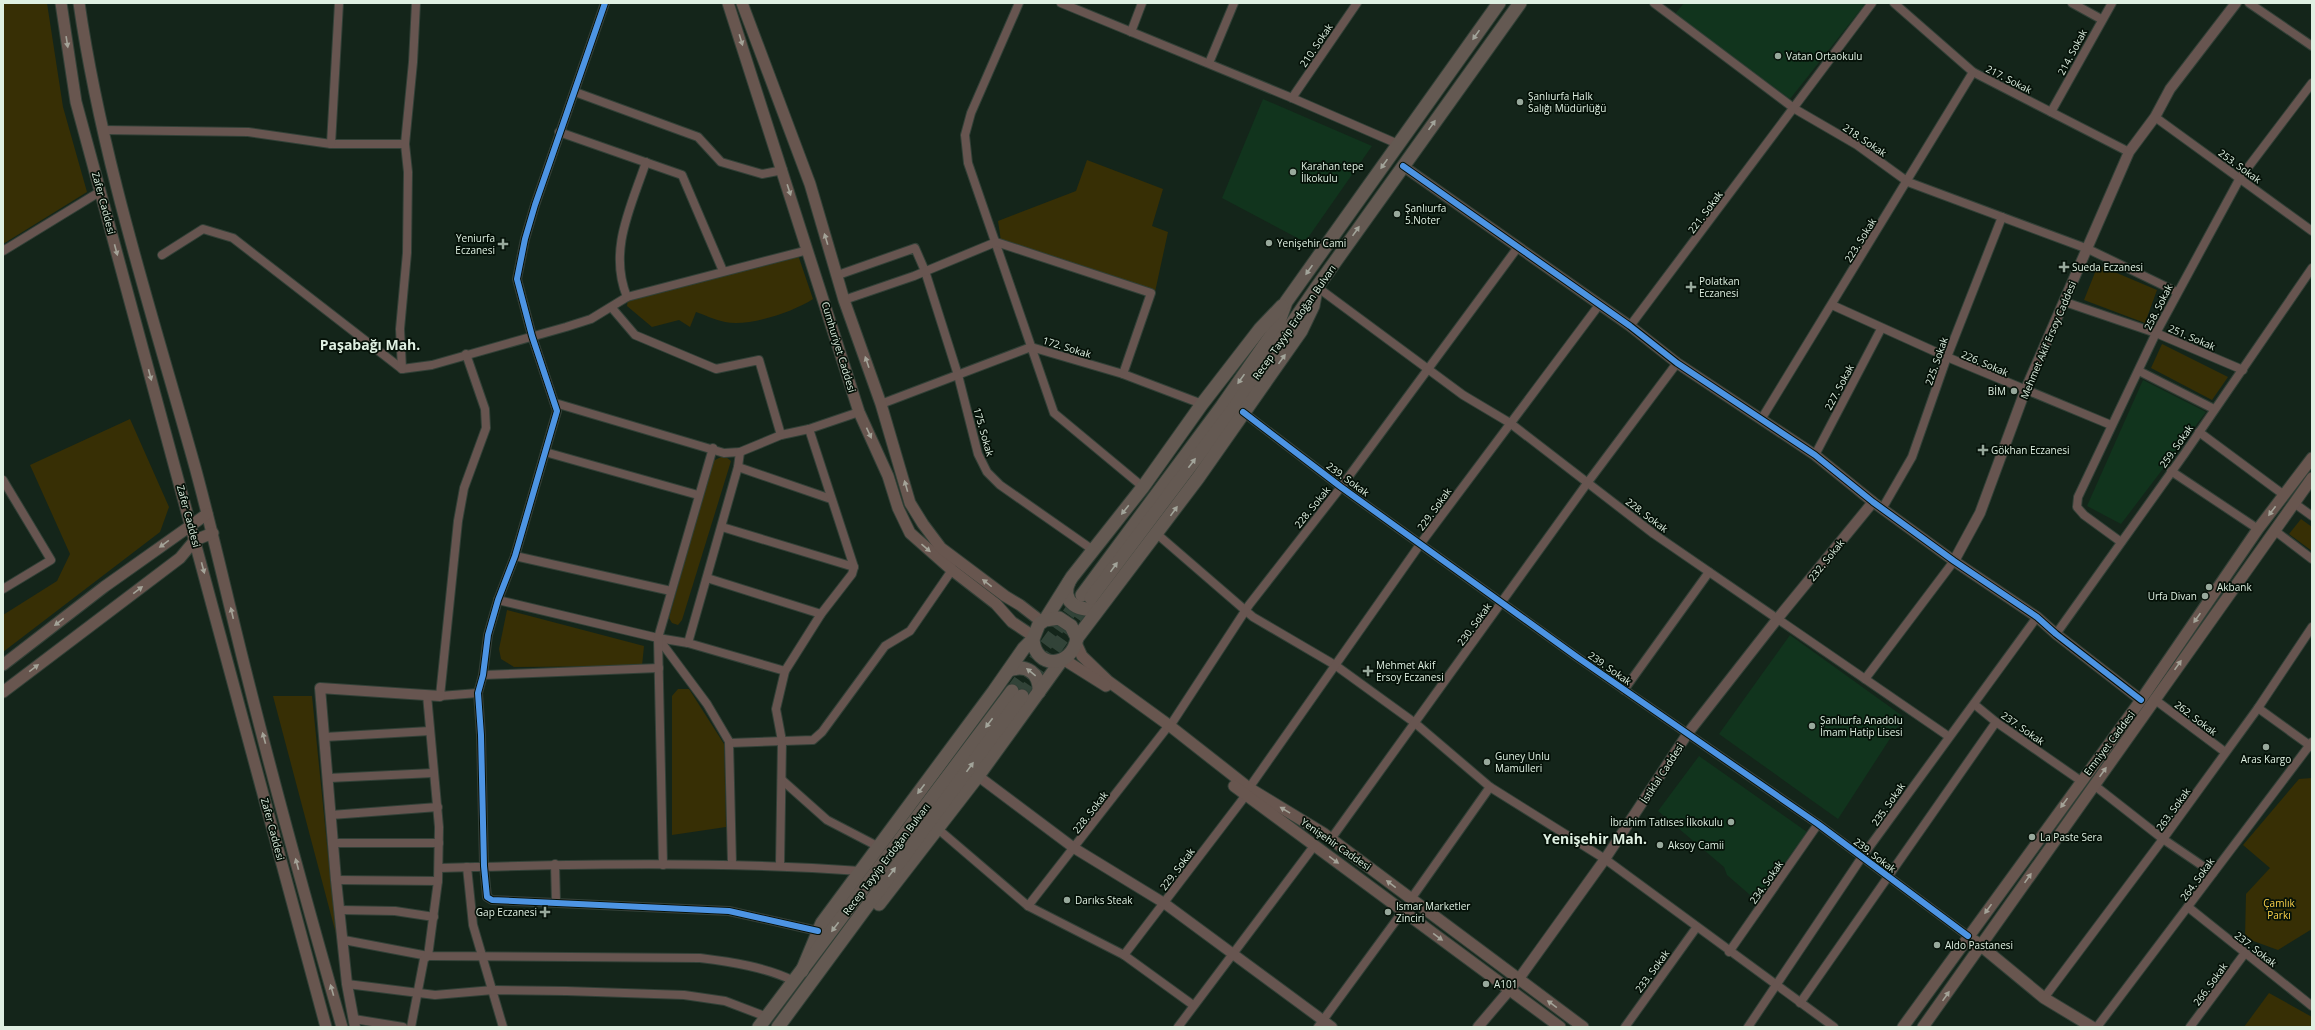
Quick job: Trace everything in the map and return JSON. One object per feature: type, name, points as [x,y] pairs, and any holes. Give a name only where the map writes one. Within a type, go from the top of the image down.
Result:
[{"type":"highway","name":"Recep Tayyip Erdoğan Bulvarı","points":[[1091,600],[1277,327],[1286,302],[1499,3]]},
{"type":"highway","name":"Recep Tayyip Erdoğan Bulvarı","points":[[1091,600],[1234,408],[1317,287],[1520,3]]},
{"type":"highway","points":[[1072,577],[1066,594],[1071,603],[1084,610],[1091,600],[1157,534],[1301,331],[1313,306],[1317,287]]},
{"type":"highway","points":[[802,971],[818,931],[860,871],[1033,637],[1035,630],[1044,621],[1072,577],[1144,487],[1202,404],[1260,329],[1286,302]]},
{"type":"highway","points":[[811,984],[898,880],[978,776],[1062,660],[1072,652],[1091,600]]},
{"type":"highway","points":[[1044,621],[1059,618],[1066,621],[1071,626],[1076,640]]},
{"type":"highway","points":[[1033,637],[1036,651],[1040,656],[1047,660],[1062,660]]},
{"type":"highway","points":[[1009,670],[1025,667],[1032,671],[1040,683],[1039,692]]},
{"type":"highway","name":"Recep Tayyip Erdoğan Bulvarı","points":[[763,1022],[1017,694],[811,984],[778,1027]]},
{"type":"main road","name":"Zafer Caddesi","points":[[61,3],[76,102],[326,1027]]},
{"type":"main road","name":"Zafer Caddesi","points":[[80,3],[102,130],[161,356],[213,533],[247,675],[312,923],[342,1027]]},
{"type":"main road","name":"Cumhuriyet Caddesi","points":[[728,3],[783,170],[859,412],[888,476],[898,508],[910,533],[952,570],[996,604],[1012,622],[1033,637]]},
{"type":"main road","name":"Cumhuriyet Caddesi","points":[[742,3],[810,184],[838,275],[844,300],[881,404],[910,503],[922,524],[941,548],[1004,596],[1020,604],[1044,621]]},
{"type":"main road","name":"Emniyet Caddesi","points":[[1904,1027],[2080,781],[2141,700],[2258,529],[2312,458]]},
{"type":"main road","name":"Emniyet Caddesi","points":[[1923,1027],[2312,478]]},
{"type":"main road","points":[[3,665],[104,587],[207,514]]},
{"type":"main road","points":[[3,692],[180,558],[195,540],[213,533]]},
{"type":"main road","name":"Yenişehir Caddesi","points":[[1076,640],[1082,656],[1108,680],[1314,846],[1560,1027]]},
{"type":"main road","name":"Yenişehir Caddesi","points":[[1062,660],[1107,686],[1168,728]]},
{"type":"main road","name":"Yenişehir Caddesi","points":[[1247,792],[1331,839],[1583,1027]]},
{"type":"main road","points":[[1968,936],[2044,998],[2092,1027]]},
{"type":"street","points":[[331,144],[339,3]]},
{"type":"street","points":[[402,369],[400,329],[407,252],[408,172],[405,144],[416,3]]},
{"type":"street","points":[[605,3],[575,92],[559,132],[525,239],[517,279],[532,336],[557,411],[515,556],[498,600],[488,635],[483,675],[478,693],[482,735],[484,866],[487,897],[492,900],[729,911],[818,931]]},
{"type":"street","points":[[1019,3],[971,112],[966,135],[968,163],[1054,413],[1144,487]]},
{"type":"street","points":[[1061,3],[1209,63],[1398,144]]},
{"type":"street","points":[[1131,32],[1142,3]]},
{"type":"street","points":[[1209,63],[1234,3]]},
{"type":"street","name":"210. Sokak","points":[[1292,98],[1357,3]]},
{"type":"street","name":"218. Sokak","points":[[1654,3],[1795,109],[1857,145],[1908,182],[2088,249],[2177,292]]},
{"type":"street","name":"221. Sokak","points":[[1630,326],[1795,109],[1872,3]]},
{"type":"street","name":"217. Sokak","points":[[1894,3],[1973,72],[2129,152]]},
{"type":"street","points":[[2072,3],[2101,19]]},
{"type":"street","name":"214. Sokak","points":[[2051,112],[2101,19],[2112,3]]},
{"type":"street","name":"Mehmet Akif Ersoy Caddesi","points":[[1865,678],[1954,561],[1980,513],[2025,391],[2129,152],[2155,117],[2170,89],[2236,3]]},
{"type":"street","points":[[2249,3],[2312,46]]},
{"type":"street","name":"223. Sokak","points":[[1762,418],[1908,182],[1973,72]]},
{"type":"street","name":"258. Sokak","points":[[2121,542],[2084,515],[2077,507],[2078,497],[2156,333],[2240,178],[2309,94],[2312,82]]},
{"type":"street","points":[[575,92],[698,137],[721,162],[762,174],[783,170]]},
{"type":"street","name":"253. Sokak","points":[[2155,117],[2312,231]]},
{"type":"street","points":[[102,130],[248,132],[331,144],[405,144]]},
{"type":"street","points":[[559,132],[682,175],[723,271]]},
{"type":"street","points":[[627,297],[620,281],[618,252],[646,162]]},
{"type":"street","points":[[1403,166],[1630,326],[1677,364],[1762,418],[1815,455],[1877,505],[1954,561],[2037,616],[2056,634],[2141,700]]},
{"type":"street","points":[[3,251],[100,191]]},
{"type":"street","name":"225. Sokak","points":[[1877,505],[1912,458],[1947,357],[2002,217]]},
{"type":"street","points":[[162,255],[203,229],[233,238],[402,369],[432,365],[591,319],[612,308],[627,297],[808,250]]},
{"type":"street","points":[[844,300],[925,271],[996,242],[1151,293],[1123,374]]},
{"type":"street","name":"228. Sokak","points":[[1028,906],[1168,728],[1246,610],[1341,487],[1518,247]]},
{"type":"street","name":"175. Sokak","points":[[838,275],[915,248],[925,271],[958,375],[978,454],[987,472],[1000,485],[1093,550]]},
{"type":"street","name":"259. Sokak","points":[[2056,634],[2243,370],[2312,268]]},
{"type":"street","name":"228. Sokak","points":[[1317,287],[1463,395],[1510,423],[1654,534],[1948,736]]},
{"type":"street","name":"251. Sokak","points":[[2065,302],[2156,333],[2243,370]]},
{"type":"street","name":"229. Sokak","points":[[1124,955],[1247,792],[1421,543],[1599,305]]},
{"type":"street","name":"226. Sokak","points":[[1832,305],[1881,329],[2025,391],[2111,425]]},
{"type":"street","points":[[612,308],[635,335],[716,369],[759,360],[781,435]]},
{"type":"street","name":"227. Sokak","points":[[1815,455],[1881,329]]},
{"type":"street","name":"172. Sokak","points":[[881,404],[1031,347],[1123,374],[1202,404]]},
{"type":"street","points":[[440,696],[458,521],[464,488],[486,428],[485,409],[466,354]]},
{"type":"street","name":"230. Sokak","points":[[1331,839],[1588,482],[1677,364]]},
{"type":"street","points":[[2139,371],[2214,409]]},
{"type":"street","points":[[554,403],[713,448],[724,453],[740,452],[781,435],[808,429],[859,412]]},
{"type":"street","name":"239. Sokak","points":[[1243,412],[1341,487],[1624,690],[1818,824],[1968,936]]},
{"type":"street","points":[[780,865],[782,741],[776,709],[785,671],[821,614],[852,574],[854,567],[808,429]]},
{"type":"street","points":[[2199,432],[2284,495]]},
{"type":"street","points":[[663,865],[658,638],[698,495],[713,448]]},
{"type":"street","points":[[545,452],[698,495]]},
{"type":"street","points":[[688,643],[722,527],[738,467],[740,452]]},
{"type":"street","points":[[738,467],[831,499]]},
{"type":"street","points":[[2171,471],[2258,529]]},
{"type":"street","points":[[3,480],[51,560],[3,589]]},
{"type":"street","points":[[2294,502],[2312,516]]},
{"type":"street","name":"232. Sokak","points":[[1778,618],[1877,505]]},
{"type":"street","points":[[722,527],[854,567]]},
{"type":"street","points":[[2274,530],[2312,559]]},
{"type":"street","points":[[1157,534],[1253,617],[1335,665],[1415,723],[1490,787],[1605,859],[1696,928],[1834,1027]]},
{"type":"street","points":[[515,556],[671,591]]},
{"type":"street","points":[[729,742],[813,740],[822,732],[885,646],[910,632],[952,570]]},
{"type":"street","points":[[1624,690],[1709,572]]},
{"type":"street","points":[[707,578],[821,614]]},
{"type":"street","points":[[498,600],[658,638],[688,643],[785,671]]},
{"type":"street","name":"235. Sokak","points":[[1748,1027],[1777,986],[1862,857],[1948,736],[1974,704],[2037,616]]},
{"type":"street","name":"İstiklal Caddesi","points":[[1478,1027],[1518,980],[1605,859],[1688,733],[1778,618]]},
{"type":"street","name":"263. Sokak","points":[[2044,998],[2163,839],[2258,708],[2312,627]]},
{"type":"street","points":[[658,638],[707,704],[729,742],[732,864]]},
{"type":"street","points":[[483,675],[659,668]]},
{"type":"street","points":[[403,1027],[354,1023],[347,984],[344,940],[336,880],[329,778],[320,688],[440,696],[478,693]]},
{"type":"street","points":[[411,1027],[416,994],[424,959],[428,956],[438,881],[438,807],[433,773],[427,695]]},
{"type":"street","name":"262. Sokak","points":[[2154,699],[2225,752]]},
{"type":"street","name":"237. Sokak","points":[[1974,704],[1996,722],[2080,781]]},
{"type":"street","points":[[2258,708],[2311,745]]},
{"type":"street","points":[[1800,1003],[1996,722]]},
{"type":"street","points":[[325,736],[430,731]]},
{"type":"street","name":"264. Sokak","points":[[2097,1027],[2311,745]]},
{"type":"street","points":[[329,778],[433,773]]},
{"type":"street","points":[[978,776],[1074,848],[1164,903],[1324,1025],[1403,912]]},
{"type":"street","points":[[782,780],[827,820],[879,847]]},
{"type":"street","points":[[2094,785],[2163,839],[2213,873]]},
{"type":"street","points":[[1411,899],[1490,787]]},
{"type":"street","points":[[331,815],[438,807]]},
{"type":"street","name":"234. Sokak","points":[[1729,952],[1818,824]]},
{"type":"street","points":[[938,828],[1028,906],[1124,955],[1193,1005]]},
{"type":"street","points":[[333,843],[439,843]]},
{"type":"street","points":[[1178,1027],[1193,1005],[1314,846]]},
{"type":"street","points":[[555,864],[556,902]]},
{"type":"street","points":[[438,868],[555,864],[732,864],[780,865],[860,871]]},
{"type":"street","points":[[467,867],[473,925],[480,955],[493,990],[503,1027]]},
{"type":"street","points":[[336,880],[438,881]]},
{"type":"street","name":"237. Sokak","points":[[2188,907],[2312,1006]]},
{"type":"street","points":[[340,910],[395,911],[434,917]]},
{"type":"street","name":"233. Sokak","points":[[1624,1027],[1696,928]]},
{"type":"street","points":[[344,940],[428,956],[480,955],[700,958],[735,963],[765,970],[794,981]]},
{"type":"street","name":"266. Sokak","points":[[2190,1027],[2245,953]]},
{"type":"street","points":[[347,984],[416,994],[447,995],[493,990],[566,990],[706,997],[726,1001],[763,1022]]},
{"type":"shaded area","name":"Vatan Ortaokulu","points":[[1684,3],[1866,3],[1790,99],[1675,14]]},
{"type":"shaded area","name":"Karahan tepe İlkokulu","points":[[1263,99],[1372,146],[1305,242],[1222,198]]},
{"type":"shaded area","points":[[2143,380],[2206,412],[2121,524],[2087,506]]},
{"type":"shaded area","name":"Şanlıurfa Anadolu İmam Hatip Lisesi","points":[[1790,635],[1904,717],[1838,819],[1719,734]]},
{"type":"shaded area","name":"İbrahim Tatlıses İlkokulu","points":[[1699,756],[1807,832],[1757,901],[1727,875],[1724,867],[1658,811]]},
{"type":"green space","points":[[3,3],[47,3],[63,107],[87,192],[3,244]]},
{"type":"green space","points":[[1087,160],[1163,189],[1152,226],[1168,232],[1155,292],[1001,241],[998,221],[1076,191]]},
{"type":"green space","points":[[798,255],[813,299],[794,309],[770,317],[735,323],[721,321],[696,312],[690,327],[679,320],[652,327],[627,306],[628,299]]},
{"type":"green space","points":[[2098,265],[2157,290],[2145,323],[2084,300]]},
{"type":"green space","points":[[2162,344],[2228,377],[2212,400],[2151,368]]},
{"type":"green space","points":[[130,419],[169,507],[160,532],[3,652],[3,615],[57,581],[70,554],[30,465]]},
{"type":"green space","points":[[721,457],[726,457],[731,461],[682,620],[678,625],[672,623],[669,618],[713,461]]},
{"type":"green space","points":[[2301,519],[2312,527],[2312,551],[2289,534]]},
{"type":"green space","points":[[507,610],[644,646],[642,666],[514,667],[501,659],[499,649]]},
{"type":"green space","points":[[678,689],[689,689],[724,744],[726,827],[672,835],[672,696]]},
{"type":"green space","points":[[273,696],[312,696],[336,934]]},
{"type":"green space","name":"Çamlık Parkı","points":[[2312,778],[2312,929],[2278,950],[2245,938],[2246,894],[2270,868],[2243,845],[2299,779]]},
{"type":"green space","points":[[2269,993],[2312,1017],[2312,1027],[2244,1027]]},
{"type":"tunnel","points":[[1012,691],[1081,597]]},
{"type":"tunnel","points":[[1022,696],[1089,601]]},
{"type":"cycle path","points":[[605,3],[535,205],[525,239],[517,279],[532,336],[557,411],[515,556],[498,600],[488,635],[483,675],[478,693],[481,735],[484,866],[487,897],[492,900],[729,911],[818,931]]},
{"type":"cycle path","points":[[1403,166],[1630,326],[1677,363],[1815,455],[1873,502],[1954,561],[2037,617],[2056,634],[2141,700]]},
{"type":"cycle path","points":[[1243,412],[1341,487],[1577,657],[1818,824],[1968,936]]},
{"type":"place","name":"Vatan Ortaokulu","points":[[1778,56]]},
{"type":"place","name":"Şanlıurfa Halk Salığı Müdürlüğü","points":[[1520,102]]},
{"type":"place","name":"Karahan tepe İlkokulu","points":[[1293,172]]},
{"type":"place","name":"Şanlıurfa 5.Noter","points":[[1397,214]]},
{"type":"place","name":"Yenişehir Cami","points":[[1269,243]]},
{"type":"place","name":"Yeniurfa Eczanesi","points":[[503,244]]},
{"type":"place","name":"Sueda Eczanesi","points":[[2064,267]]},
{"type":"place","name":"Polatkan Eczanesi","points":[[1691,287]]},
{"type":"place","name":"BİM","points":[[2014,391]]},
{"type":"place","name":"Gökhan Eczanesi","points":[[1983,450]]},
{"type":"place","name":"Akbank","points":[[2209,587]]},
{"type":"place","name":"Urfa Divan","points":[[2205,596]]},
{"type":"place","name":"Mehmet Akif Ersoy Eczanesi","points":[[1368,671]]},
{"type":"place","name":"Şanlıurfa Anadolu İmam Hatip Lisesi","points":[[1812,726]]},
{"type":"place","name":"Aras Kargo","points":[[2266,747]]},
{"type":"place","name":"Guney Unlu Mamulleri","points":[[1487,762]]},
{"type":"place","name":"İbrahim Tatlıses İlkokulu","points":[[1731,822]]},
{"type":"place","name":"La Paste Sera","points":[[2032,837]]},
{"type":"place","name":"Aksoy Camii","points":[[1660,845]]},
{"type":"place","name":"Darıks Steak","points":[[1067,900]]},
{"type":"place","name":"Gap Eczanesi","points":[[545,912]]},
{"type":"place","name":"Ismar Marketler Zinciri","points":[[1388,912]]},
{"type":"place","name":"Aldo Pastanesi","points":[[1937,945]]},
{"type":"place","name":"A101","points":[[1486,984]]},
{"type":"district","name":"Paşabağı Mah.","points":[[370,344]]},
{"type":"district","name":"Yenişehir Mah.","points":[[1595,838]]}]
